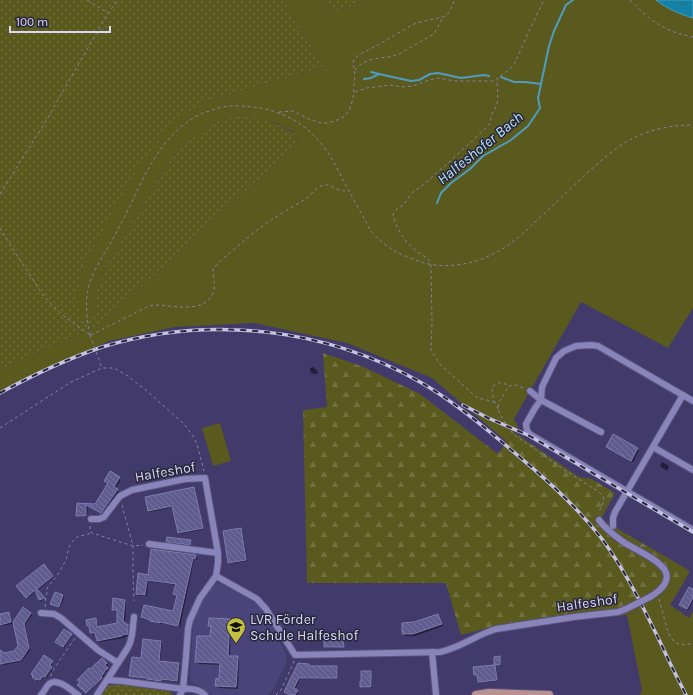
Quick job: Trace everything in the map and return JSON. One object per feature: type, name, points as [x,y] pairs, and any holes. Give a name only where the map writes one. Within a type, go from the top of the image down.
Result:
[{"type":"main road","points":[[476,695],[489,693],[549,695]]},
{"type":"street","points":[[693,401],[598,346],[591,344],[576,346],[564,351],[556,358],[542,387],[541,400],[526,424],[527,431],[531,435],[693,530]]},
{"type":"street","points":[[530,391],[541,400],[601,432]]},
{"type":"street","points":[[613,526],[615,512],[683,395]]},
{"type":"street","points":[[654,447],[693,470]]},
{"type":"street","name":"Halfeshof","points":[[90,519],[99,519],[104,517],[120,496],[132,490],[185,479],[205,478],[218,553],[216,576]]},
{"type":"street","name":"Halfeshof","points":[[294,655],[444,651],[454,648],[485,632],[496,629],[618,612],[650,597],[665,586],[669,579],[669,572],[666,567],[622,541],[599,520]]},
{"type":"street","points":[[149,544],[218,553]]},
{"type":"street","points":[[180,695],[183,688],[190,620],[200,598],[216,576],[260,602],[266,609],[294,655]]},
{"type":"street","points":[[43,613],[54,614],[61,618],[98,650],[118,663]]},
{"type":"street","points":[[97,695],[130,643],[134,617]]},
{"type":"street","points":[[432,652],[436,695]]},
{"type":"street","points":[[107,680],[189,688],[199,690],[205,695]]},
{"type":"street","points":[[42,695],[49,684],[53,682],[58,682],[64,685],[78,695]]},
{"type":"path","points":[[87,0],[108,13]]},
{"type":"path","points":[[0,194],[43,126],[108,13],[118,0]]},
{"type":"path","points":[[355,70],[367,61],[399,54],[434,34],[443,17],[450,11],[454,0]]},
{"type":"path","points":[[495,402],[478,398],[474,395],[440,364],[431,351],[431,265],[429,260],[405,240],[396,226],[393,215],[394,212],[404,205],[413,192],[423,186],[490,123],[492,113],[496,109],[498,100],[497,78],[509,70],[515,63],[544,0]]},
{"type":"path","points":[[630,0],[648,18],[657,24],[676,33],[693,37]]},
{"type":"path","points":[[278,112],[293,111],[321,123],[334,122],[345,116],[349,111],[353,99],[355,70],[353,62],[355,58],[416,23],[443,17]]},
{"type":"path","points":[[354,92],[367,88],[390,85],[402,87],[413,86],[438,78],[455,81],[497,81]]},
{"type":"path","points":[[102,368],[90,335],[87,315],[87,296],[92,278],[161,148],[169,138],[190,120],[210,111],[228,106],[251,107],[278,112],[301,124],[320,142],[332,160],[370,230],[383,244],[403,256],[431,265],[446,266],[461,265],[486,258],[498,252],[521,235],[597,164],[637,136],[666,127],[693,125]]},
{"type":"path","points":[[90,335],[149,306],[188,307],[205,303],[210,298],[214,290],[214,269],[220,261],[260,228],[308,197],[322,185],[327,184],[343,191],[348,189]]},
{"type":"path","points":[[0,228],[43,295],[65,317],[90,335]]},
{"type":"path","points":[[0,428],[71,382],[102,368],[114,368],[128,376],[184,424],[197,444],[205,478]]},
{"type":"path","points":[[498,409],[492,392],[498,383],[502,382],[509,386]]},
{"type":"path","points":[[120,496],[133,546],[134,601]]},
{"type":"path","points":[[90,519],[90,532],[92,533]]},
{"type":"path","points":[[43,613],[47,588],[58,576],[66,560],[69,547],[77,538],[92,533],[133,546],[149,544]]},
{"type":"path","points":[[657,593],[671,639],[682,645],[693,643]]},
{"type":"path","points":[[53,682],[51,673],[78,632]]},
{"type":"path","points":[[276,695],[281,690],[294,664],[294,655]]},
{"type":"shaded area","name":"LVR Förder Schule Halfeshof","points":[[216,583],[225,586],[263,609],[284,650],[286,664],[273,689],[268,695],[212,695],[190,681],[193,622],[204,598]]},
{"type":"green space","points":[[0,0],[283,0],[324,67],[202,103],[103,231],[86,261],[81,273],[95,316],[95,295],[106,266],[166,166],[185,143],[217,121],[237,115],[267,119],[294,133],[297,139],[294,147],[101,324],[0,370]]},
{"type":"green space","points":[[283,0],[324,0],[333,13],[365,0],[656,0],[674,11],[693,18],[693,308],[668,348],[581,302],[514,419],[518,427],[507,442],[432,378],[347,343],[254,323],[175,327],[109,341],[0,391],[0,370],[101,324],[294,147],[297,139],[294,132],[267,119],[237,115],[217,121],[185,143],[166,166],[106,266],[95,295],[95,316],[80,321],[77,294],[81,273],[86,261],[139,165],[178,118],[202,103],[324,67]]},
{"type":"green space","points":[[324,0],[365,0],[333,13]]},
{"type":"green space","points":[[323,353],[364,367],[420,394],[498,454],[514,432],[579,477],[592,479],[615,493],[601,519],[690,571],[681,587],[666,592],[627,615],[501,625],[461,635],[446,583],[307,583],[303,410],[327,407]]},
{"type":"green space","points":[[220,423],[231,461],[213,466],[202,428]]},
{"type":"green space","points":[[681,587],[670,605],[689,618],[693,611],[693,695],[640,695],[642,690],[627,615],[666,592]]},
{"type":"green space","points":[[119,684],[166,690],[173,695],[100,695],[108,686]]},
{"type":"water","points":[[656,0],[693,0],[693,18],[674,11]]},
{"type":"building","points":[[613,434],[638,448],[631,461],[606,447]]},
{"type":"building","points":[[110,471],[120,477],[114,487],[118,489],[101,513],[86,505],[86,516],[76,516],[77,503],[95,504],[108,483],[104,481]]},
{"type":"building","points":[[194,487],[203,528],[178,533],[172,506],[148,511],[145,497]]},
{"type":"building","points":[[241,528],[246,560],[228,563],[223,531]]},
{"type":"building","points":[[167,537],[191,540],[190,545],[166,542]]},
{"type":"building","points":[[151,549],[196,555],[195,559],[193,558],[178,626],[150,621],[141,617],[144,605],[173,611],[177,595],[173,594],[176,584],[147,580],[145,595],[136,594],[138,573],[148,575]]},
{"type":"building","points":[[44,564],[53,576],[37,589],[45,598],[39,600],[35,590],[26,598],[16,586]]},
{"type":"building","points":[[689,587],[693,589],[693,598],[687,609],[679,605]]},
{"type":"building","points":[[55,592],[63,595],[59,607],[50,604]]},
{"type":"building","points":[[113,598],[125,600],[123,622],[128,624],[128,634],[97,641],[95,633],[90,633],[86,620],[96,618],[97,627],[117,623],[117,610],[112,610]]},
{"type":"building","points":[[23,607],[31,613],[24,624],[29,648],[21,660],[0,664],[0,650],[4,653],[14,651],[18,646],[13,622]]},
{"type":"building","points":[[9,612],[11,622],[0,625],[0,614]]},
{"type":"building","points":[[438,614],[442,624],[413,634],[402,634],[402,623],[414,622]]},
{"type":"building","points":[[209,618],[230,619],[228,656],[238,656],[236,687],[215,686],[216,678],[219,679],[220,663],[195,662],[197,636],[210,636],[211,626],[208,626]]},
{"type":"building","points":[[64,629],[72,634],[63,647],[55,642]]},
{"type":"building","points":[[343,636],[344,647],[324,647],[324,637]]},
{"type":"building","points":[[143,639],[161,641],[159,661],[179,663],[177,681],[161,679],[161,681],[129,676],[132,657],[141,658]]},
{"type":"building","points":[[44,655],[53,661],[50,665],[52,667],[45,677],[43,676],[40,680],[36,680],[31,674]]},
{"type":"building","points":[[500,656],[500,665],[495,665],[497,680],[478,682],[477,675],[474,675],[473,667],[494,665],[494,657]]},
{"type":"building","points":[[102,658],[107,663],[105,665],[108,668],[101,677],[102,678],[86,693],[77,685],[80,682],[77,680]]},
{"type":"building","points":[[298,663],[309,664],[309,666],[337,666],[337,678],[299,678],[294,688],[298,690],[295,695],[290,695],[284,692]]},
{"type":"building","points":[[361,671],[371,671],[371,687],[360,687]]},
{"type":"waterway","name":"Halfeshofer Bach","points":[[437,203],[441,193],[451,183],[470,169],[483,156],[511,140],[528,126],[540,108],[538,98],[549,46],[554,31],[566,5],[573,0]]},
{"type":"waterway","points":[[371,72],[379,74]]},
{"type":"waterway","points":[[364,79],[371,78],[379,74],[411,81],[419,80],[430,74],[438,73],[461,78],[484,75],[489,76]]},
{"type":"waterway","points":[[501,77],[514,82],[541,84]]},
{"type":"railway","points":[[0,393],[50,368],[102,347],[142,337],[182,331],[223,330],[264,332],[305,338],[345,349],[383,363],[420,382],[463,411],[529,465],[580,513],[602,539],[628,579],[686,695]]},
{"type":"railway","points":[[463,405],[488,418],[530,436],[693,532]]},
{"type":"place","name":"LVR Förder Schule Halfeshof","points":[[236,644]]}]
